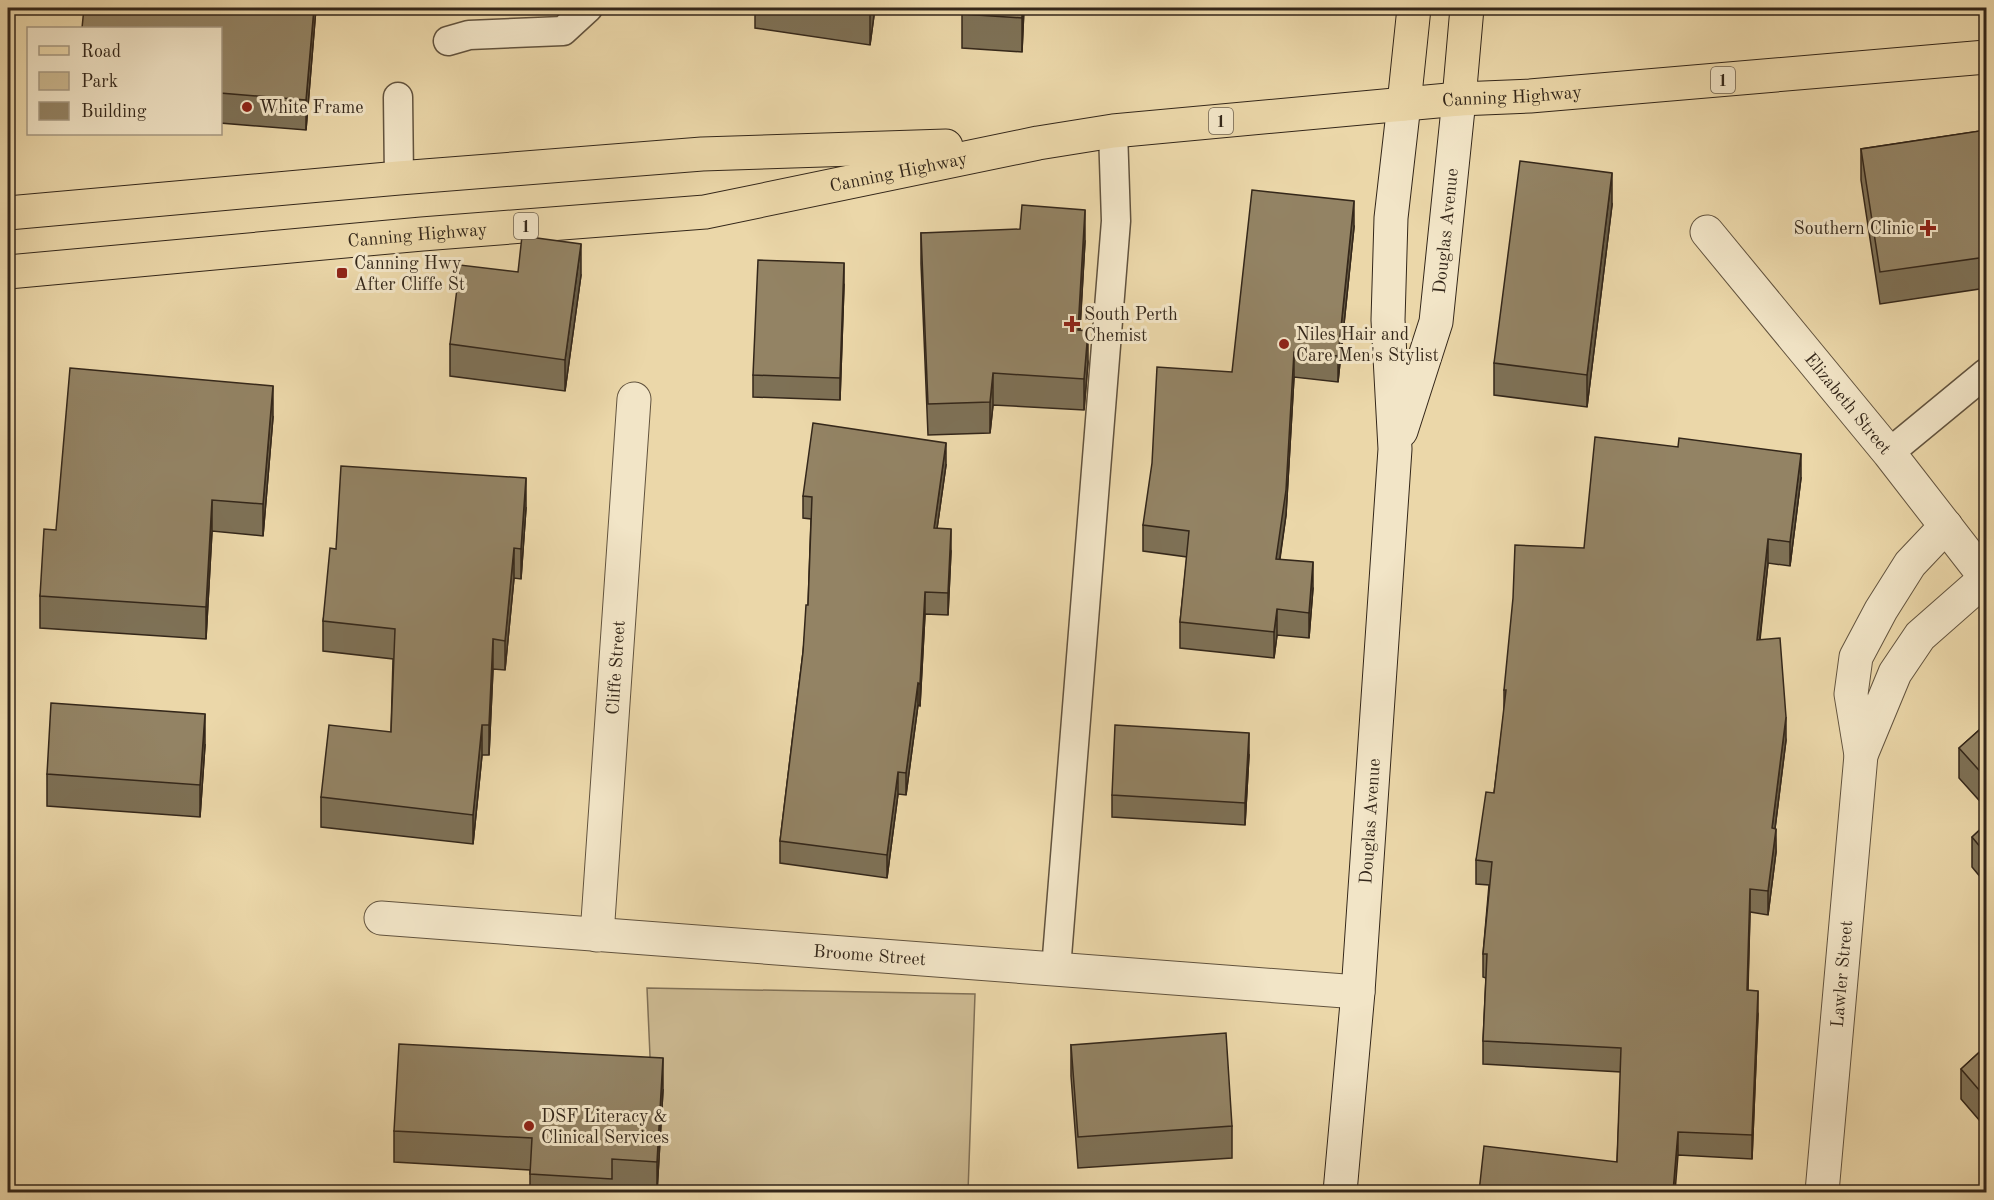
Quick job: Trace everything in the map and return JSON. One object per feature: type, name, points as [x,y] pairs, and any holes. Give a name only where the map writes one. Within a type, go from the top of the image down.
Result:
[{"type":"main road","name":"Douglas Avenue","points":[[1404,104],[1414,8]]},
{"type":"main road","name":"Douglas Avenue","points":[[1459,99],[1467,8]]},
{"type":"main road","name":"Canning Highway","points":[[8,272],[398,236],[705,212],[1038,142],[1113,131],[1459,99],[1530,96],[1986,57]]},
{"type":"main road","name":"Canning Highway","points":[[8,213],[702,154],[1038,142]]},
{"type":"street","name":"Douglas Avenue","points":[[1395,449],[1436,322],[1459,99]]},
{"type":"street","name":"Douglas Avenue","points":[[1340,1192],[1358,992],[1395,449],[1388,320],[1391,218],[1404,104]]},
{"type":"street","name":"Elizabeth Street","points":[[1707,232],[1889,453],[1986,578]]},
{"type":"street","name":"Cliffe Street","points":[[597,935],[634,399]]},
{"type":"street","name":"Lawler Street","points":[[1822,1192],[1861,755],[1851,694],[1856,657],[1881,610],[1910,564],[1946,526]]},
{"type":"street","name":"Lawler Street","points":[[1861,755],[1895,673],[1920,636],[1986,578]]},
{"type":"street","name":"Broome Street","points":[[381,918],[1358,992]]},
{"type":"lane","points":[[448,41],[469,35],[563,31],[588,8]]},
{"type":"lane","points":[[398,97],[399,178]]},
{"type":"lane","points":[[1056,969],[1116,221],[1113,131]]},
{"type":"lane","points":[[1889,453],[1986,373]]},
{"type":"green space","points":[[647,988],[975,994],[968,1192],[656,1192]]},
{"type":"building","points":[[84,8],[314,8],[306,100],[222,93],[222,27],[82,27]]},
{"type":"building","points":[[825,8],[870,8],[870,14]]},
{"type":"building","points":[[962,8],[1022,8],[1022,18],[962,14]]},
{"type":"building","points":[[1986,130],[1986,257],[1880,272],[1861,149]]},
{"type":"building","points":[[1520,161],[1612,173],[1587,375],[1494,363]]},
{"type":"building","points":[[1252,190],[1354,201],[1338,356],[1294,352],[1286,490],[1276,559],[1313,562],[1309,613],[1277,609],[1274,632],[1180,622],[1189,531],[1143,525],[1152,463],[1157,367],[1232,372]]},
{"type":"building","points":[[1022,205],[1085,210],[1078,330],[1088,331],[1084,379],[993,373],[990,402],[928,404],[921,233],[1020,229]]},
{"type":"building","points":[[522,236],[581,244],[565,360],[450,344],[460,265],[518,272]]},
{"type":"building","points":[[758,260],[844,263],[840,378],[753,375]]},
{"type":"building","points":[[70,368],[273,386],[263,504],[212,500],[206,607],[40,596],[44,529],[56,530]]},
{"type":"building","points":[[813,423],[946,443],[934,528],[951,529],[948,593],[925,592],[920,684],[918,683],[906,773],[898,772],[887,855],[780,841],[803,652],[806,605],[808,605],[812,497],[803,496]]},
{"type":"building","points":[[1595,437],[1678,447],[1679,438],[1801,454],[1790,542],[1768,539],[1757,640],[1780,638],[1786,717],[1772,828],[1776,829],[1768,891],[1750,889],[1747,990],[1758,991],[1752,1135],[1678,1132],[1673,1192],[1479,1192],[1484,1146],[1617,1162],[1621,1048],[1483,1041],[1487,954],[1483,954],[1492,862],[1476,860],[1486,792],[1494,793],[1506,690],[1504,690],[1513,598],[1515,545],[1584,548]]},
{"type":"building","points":[[341,466],[526,478],[521,549],[514,548],[505,641],[493,639],[489,725],[482,725],[473,815],[321,797],[329,725],[391,732],[395,629],[323,621],[330,548],[336,549]]},
{"type":"building","points":[[51,703],[205,714],[200,785],[47,774]]},
{"type":"building","points":[[1986,724],[1986,778],[1959,748]]},
{"type":"building","points":[[1115,725],[1249,733],[1245,803],[1112,795]]},
{"type":"building","points":[[1986,824],[1986,854],[1972,837]]},
{"type":"building","points":[[1226,1033],[1232,1126],[1078,1137],[1071,1045]]},
{"type":"building","name":"DSF Literacy & Clinical Services","points":[[399,1044],[663,1058],[657,1162],[612,1159],[612,1179],[530,1174],[532,1138],[394,1131]]},
{"type":"building","points":[[1986,1046],[1986,1098],[1961,1069]]},
{"type":"place","name":"White Frame","points":[[247,107]]},
{"type":"place","name":"Southern Clinic","points":[[1928,228]]},
{"type":"place","name":"Canning Hwy After Cliffe St","points":[[342,273]]},
{"type":"place","name":"South Perth Chemist","points":[[1072,324]]},
{"type":"place","name":"Niles Hair and Care Men's Stylist","points":[[1284,344]]},
{"type":"place","name":"DSF Literacy & Clinical Services","points":[[529,1126]]}]
